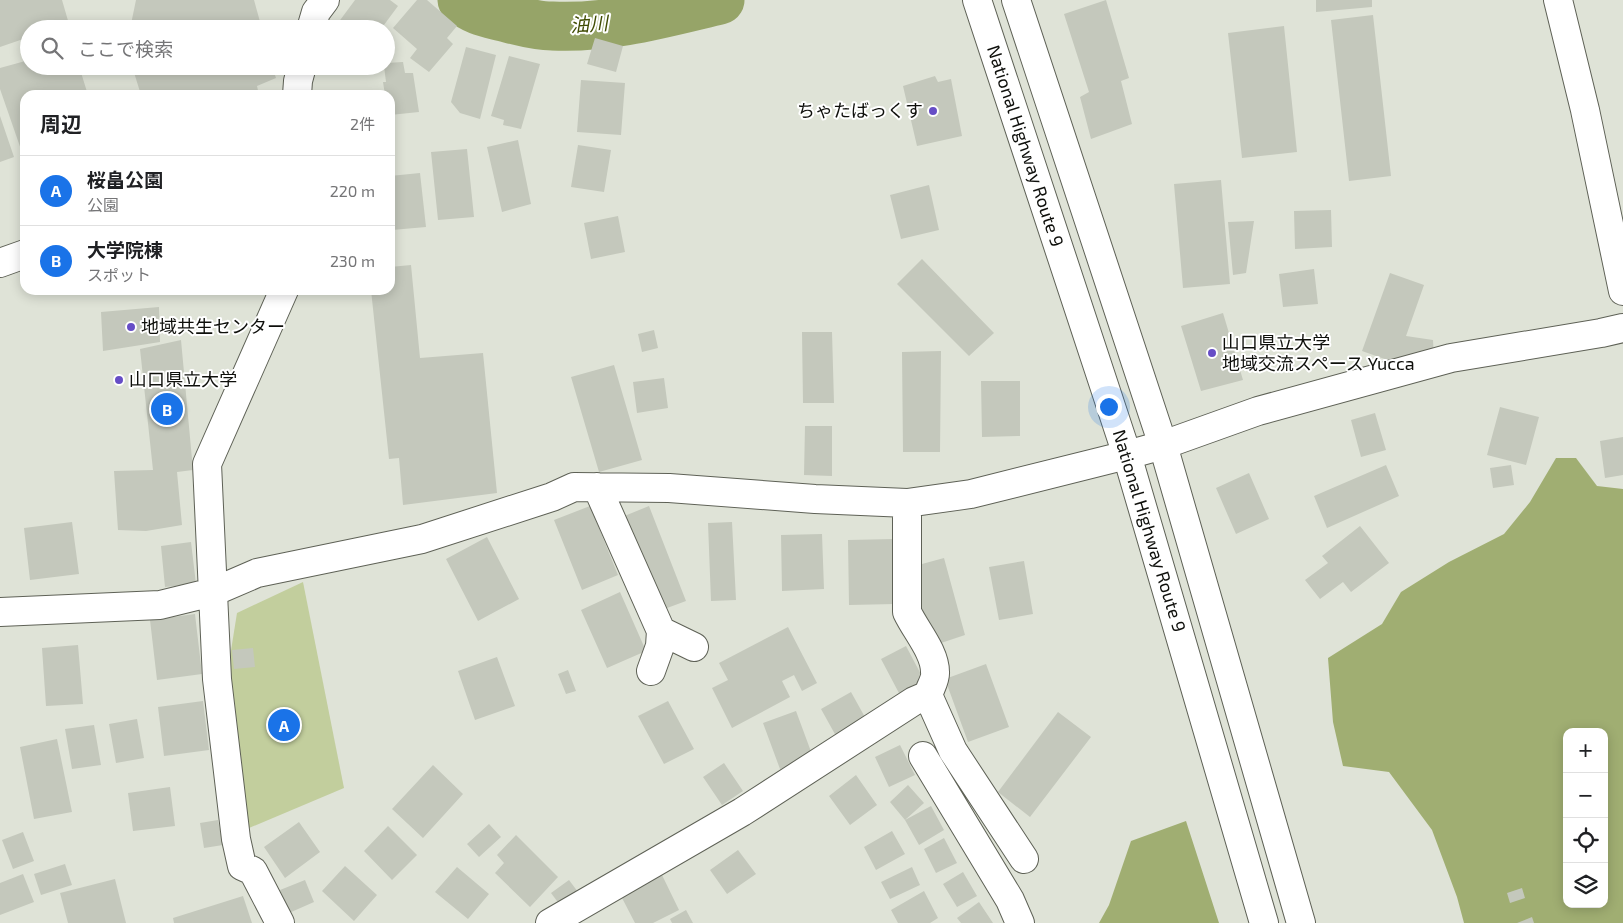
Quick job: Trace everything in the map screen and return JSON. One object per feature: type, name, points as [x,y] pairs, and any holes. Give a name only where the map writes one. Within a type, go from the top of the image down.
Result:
[{"type":"main road","points":[[314,20],[316,12],[325,0]]},
{"type":"main road","name":"National Highway Route 9","points":[[977,0],[1127,455],[1264,923]]},
{"type":"main road","name":"National Highway Route 9","points":[[1016,0],[1163,445],[1301,923]]},
{"type":"main road","points":[[1558,0],[1585,110],[1623,291]]},
{"type":"main road","points":[[297,90],[300,75]]},
{"type":"main road","points":[[0,263],[20,256]]},
{"type":"main road","points":[[280,923],[253,871],[242,866],[236,839],[218,679],[207,464],[282,295]]},
{"type":"main road","points":[[0,612],[160,604],[213,592],[256,573],[422,539],[552,497],[574,487],[669,488],[814,499],[907,503],[972,494],[1163,445],[1258,412],[1451,358],[1623,328]]},
{"type":"main road","points":[[597,487],[661,631],[660,646],[651,671]]},
{"type":"main road","points":[[907,503],[907,612],[914,627],[930,651],[936,673],[928,695],[953,751],[1024,859]]},
{"type":"main road","points":[[661,631],[694,647]]},
{"type":"main road","points":[[550,923],[742,812],[914,701],[928,695]]},
{"type":"main road","points":[[923,756],[1010,900],[1020,923]]},
{"type":"green space","points":[[1556,458],[1576,458],[1597,486],[1623,489],[1623,923],[1464,923],[1457,897],[1432,830],[1389,772],[1343,766],[1333,722],[1328,658],[1382,624],[1401,592],[1449,562],[1504,534],[1530,502]]},
{"type":"green space","points":[[303,582],[344,788],[249,828],[229,663],[237,613]]},
{"type":"green space","points":[[1186,821],[1219,923],[1099,923],[1109,905],[1131,841]]},
{"type":"building","points":[[0,0],[62,0],[68,20],[20,20],[20,40],[0,47]]},
{"type":"building","points":[[136,0],[254,0],[260,20],[132,20]]},
{"type":"building","points":[[355,0],[390,0],[398,6],[388,20],[340,20]]},
{"type":"building","points":[[417,0],[427,0],[457,26],[447,38],[453,44],[429,72],[410,58],[417,49],[395,30],[395,26]]},
{"type":"building","points":[[1106,0],[1129,78],[1121,81],[1132,124],[1091,139],[1080,97],[1089,92],[1064,14]]},
{"type":"building","points":[[1316,0],[1372,0],[1372,7],[1316,12]]},
{"type":"building","points":[[1373,15],[1391,176],[1349,181],[1331,20]]},
{"type":"building","points":[[1284,26],[1297,152],[1242,158],[1228,33]]},
{"type":"building","points":[[595,38],[623,46],[616,72],[587,64]]},
{"type":"building","points":[[466,47],[496,55],[480,119],[460,113],[451,102]]},
{"type":"building","points":[[509,56],[540,64],[521,129],[503,125],[504,120],[491,116]]},
{"type":"building","points":[[20,62],[20,75],[82,75],[86,90],[20,90],[20,147],[0,89],[0,68]]},
{"type":"building","points":[[395,62],[403,62],[405,73],[413,73],[419,112],[395,114],[395,90],[384,90],[383,82],[386,82],[385,75],[395,75]]},
{"type":"building","points":[[135,75],[275,75],[276,78],[257,86],[258,90],[139,90]]},
{"type":"building","name":"ちゃたばっくす","points":[[935,76],[938,82],[951,79],[962,136],[917,146],[903,86]]},
{"type":"building","points":[[581,80],[625,83],[621,135],[577,132]]},
{"type":"building","points":[[0,116],[14,157],[0,162]]},
{"type":"building","points":[[518,140],[531,204],[502,212],[487,147]]},
{"type":"building","points":[[578,145],[611,150],[604,192],[571,187]]},
{"type":"building","points":[[467,149],[474,217],[438,220],[431,152]]},
{"type":"building","points":[[420,173],[426,227],[395,230],[395,176]]},
{"type":"building","points":[[1221,180],[1230,284],[1183,288],[1174,184]]},
{"type":"building","points":[[929,185],[939,230],[901,239],[890,195]]},
{"type":"building","points":[[1331,210],[1332,247],[1295,249],[1294,211]]},
{"type":"building","points":[[618,216],[625,252],[591,259],[584,223]]},
{"type":"building","points":[[1254,221],[1246,273],[1233,275],[1228,222]]},
{"type":"building","points":[[922,259],[994,333],[969,356],[897,284]]},
{"type":"building","points":[[411,265],[420,358],[483,353],[497,493],[403,505],[399,458],[389,459],[372,295],[395,295],[395,267]]},
{"type":"building","points":[[1314,269],[1318,304],[1283,307],[1279,274]]},
{"type":"building","points":[[1390,273],[1424,285],[1406,336],[1433,340],[1434,359],[1396,363],[1362,351]]},
{"type":"building","name":"地域共生センター","points":[[159,307],[160,342],[103,351],[101,312]]},
{"type":"building","name":"山口県立大学 地域交流スペース Yucca","points":[[1223,313],[1243,380],[1201,391],[1181,326]]},
{"type":"building","points":[[654,330],[658,348],[642,352],[638,334]]},
{"type":"building","points":[[802,332],[832,332],[834,403],[803,403]]},
{"type":"building","points":[[181,340],[193,470],[177,472],[182,525],[146,531],[118,530],[114,471],[153,470],[140,349]]},
{"type":"building","points":[[941,351],[940,452],[903,452],[902,352]]},
{"type":"building","points":[[614,365],[642,460],[599,472],[571,377]]},
{"type":"building","points":[[664,378],[668,408],[637,413],[633,382]]},
{"type":"building","points":[[981,381],[1020,381],[1020,436],[982,437]]},
{"type":"building","points":[[1500,407],[1539,417],[1526,465],[1487,455]]},
{"type":"building","points":[[1375,413],[1386,450],[1361,457],[1351,420]]},
{"type":"building","points":[[805,426],[832,426],[832,476],[804,475]]},
{"type":"building","points":[[1623,437],[1623,475],[1605,478],[1600,441]]},
{"type":"building","points":[[1386,465],[1399,496],[1327,528],[1314,496]]},
{"type":"building","points":[[1511,465],[1514,485],[1493,488],[1490,468]]},
{"type":"building","points":[[1249,473],[1269,519],[1236,534],[1216,488]]},
{"type":"building","points":[[590,506],[618,575],[582,590],[554,520]]},
{"type":"building","points":[[649,506],[686,601],[659,611],[622,517]]},
{"type":"building","points":[[72,522],[79,574],[30,580],[24,528]]},
{"type":"building","points":[[732,522],[736,600],[711,601],[708,523]]},
{"type":"building","points":[[1360,526],[1389,563],[1351,592],[1343,582],[1320,599],[1305,580],[1328,563],[1322,556]]},
{"type":"building","points":[[822,534],[824,589],[782,591],[781,535]]},
{"type":"building","points":[[487,537],[519,599],[478,621],[446,559]]},
{"type":"building","points":[[894,539],[895,604],[849,605],[848,540]]},
{"type":"building","points":[[191,542],[196,584],[165,587],[161,546]]},
{"type":"building","points":[[944,558],[965,635],[932,646],[911,567]]},
{"type":"building","points":[[1024,561],[1033,614],[999,620],[989,567]]},
{"type":"building","points":[[620,592],[646,651],[607,668],[581,610]]},
{"type":"building","points":[[195,614],[202,674],[157,680],[150,620]]},
{"type":"building","points":[[788,627],[817,683],[802,691],[794,675],[782,681],[790,697],[732,728],[712,688],[728,680],[719,663]]},
{"type":"building","points":[[78,645],[83,704],[46,706],[42,648]]},
{"type":"building","points":[[906,646],[925,682],[900,695],[881,659]]},
{"type":"building","points":[[253,648],[255,667],[234,669],[232,650]]},
{"type":"building","points":[[497,657],[515,706],[475,720],[458,671]]},
{"type":"building","points":[[986,664],[1009,727],[968,742],[945,679]]},
{"type":"building","points":[[568,670],[576,691],[566,694],[558,674]]},
{"type":"building","points":[[851,692],[866,719],[836,736],[821,709]]},
{"type":"building","points":[[203,701],[209,750],[164,756],[158,707]]},
{"type":"building","points":[[668,701],[694,749],[664,764],[638,716]]},
{"type":"building","points":[[796,711],[813,757],[780,769],[763,723]]},
{"type":"building","points":[[1058,712],[1091,737],[1030,817],[998,792]]},
{"type":"building","points":[[137,719],[144,758],[116,763],[109,724]]},
{"type":"building","points":[[94,725],[101,765],[72,769],[65,729]]},
{"type":"building","points":[[57,739],[72,812],[34,819],[20,747]]},
{"type":"building","points":[[900,745],[915,775],[889,787],[875,757]]},
{"type":"building","points":[[724,763],[743,791],[722,805],[703,777]]},
{"type":"building","points":[[433,765],[463,794],[423,838],[392,809]]},
{"type":"building","points":[[856,775],[877,805],[850,825],[829,796]]},
{"type":"building","points":[[908,785],[924,803],[905,820],[890,802]]},
{"type":"building","points":[[170,787],[175,826],[133,831],[128,793]]},
{"type":"building","points":[[931,806],[944,830],[919,845],[905,820]]},
{"type":"building","points":[[218,820],[223,845],[204,848],[200,823]]},
{"type":"building","points":[[299,822],[320,852],[285,878],[264,847]]},
{"type":"building","points":[[489,824],[501,837],[479,857],[467,844]]},
{"type":"building","points":[[388,826],[417,855],[392,880],[364,851]]},
{"type":"building","points":[[892,831],[905,854],[876,870],[864,847]]},
{"type":"building","points":[[23,832],[34,861],[13,869],[2,840]]},
{"type":"building","points":[[516,835],[558,877],[530,907],[495,873],[504,863],[497,855]]},
{"type":"building","points":[[944,838],[957,863],[936,873],[924,849]]},
{"type":"building","points":[[738,850],[756,874],[727,894],[710,870]]},
{"type":"building","points":[[65,864],[72,885],[41,895],[34,874]]},
{"type":"building","points":[[345,866],[377,895],[354,921],[322,891]]},
{"type":"building","points":[[457,867],[489,894],[468,919],[435,892]]},
{"type":"building","points":[[912,867],[920,885],[890,899],[881,882]]},
{"type":"building","points":[[963,872],[977,896],[957,907],[943,884]]},
{"type":"building","points":[[23,874],[34,902],[0,915],[0,883]]},
{"type":"building","points":[[662,875],[679,910],[653,923],[635,923],[621,896]]},
{"type":"building","points":[[115,879],[126,923],[68,923],[60,893]]},
{"type":"building","points":[[305,880],[314,902],[289,913],[280,890]]},
{"type":"building","points":[[569,880],[581,896],[563,909],[551,893]]},
{"type":"building","points":[[1522,888],[1525,898],[1510,903],[1507,893]]},
{"type":"building","points":[[924,891],[938,918],[930,923],[898,923],[891,910]]},
{"type":"building","points":[[243,896],[252,923],[174,923],[173,918]]},
{"type":"building","points":[[979,902],[993,923],[961,923],[957,918]]},
{"type":"building","points":[[686,910],[693,923],[672,923],[670,919]]},
{"type":"building","points":[[1532,917],[1534,923],[1517,923]]},
{"type":"waterway","name":"油川","points":[[462,0],[471,7],[481,11],[521,22],[546,26],[616,23],[720,0]]},
{"type":"place","name":"ちゃたばっくす","points":[[933,111]]},
{"type":"place","name":"地域共生センター","points":[[131,327]]},
{"type":"place","name":"山口県立大学 地域交流スペース Yucca","points":[[1212,353]]},
{"type":"place","name":"山口県立大学","points":[[119,380]]},
{"type":"place","name":"大学院棟","points":[[167,409]]},
{"type":"place","name":"桜畠公園","points":[[284,725]]}]
